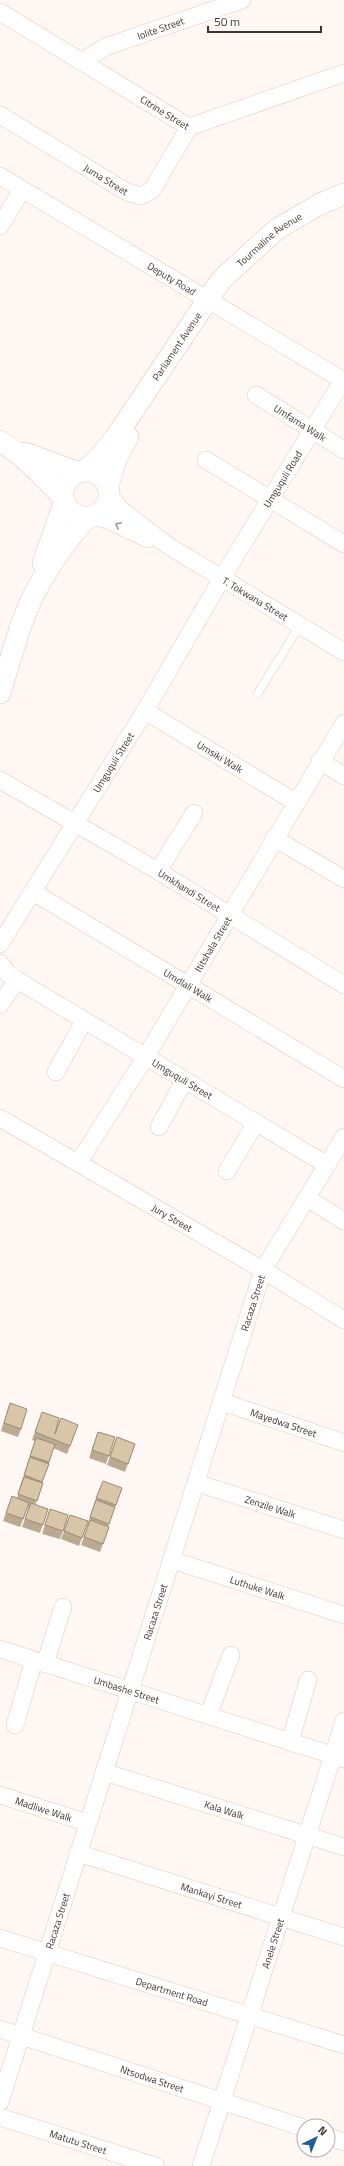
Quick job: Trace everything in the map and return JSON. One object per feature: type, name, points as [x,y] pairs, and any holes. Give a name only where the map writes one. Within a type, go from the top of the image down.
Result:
[{"type":"street","name":"Iolite Street","points":[[81,62],[105,47],[242,0]]},
{"type":"street","name":"Citrine Street","points":[[0,12],[189,128],[344,73]]},
{"type":"street","name":"Juma Street","points":[[0,115],[127,192],[141,196],[152,190],[189,128]]},
{"type":"street","name":"Deputy Road","points":[[0,176],[344,380]]},
{"type":"street","points":[[0,226],[22,190]]},
{"type":"street","name":"Tourmaline Avenue","points":[[206,299],[221,280],[237,264],[277,229],[320,204],[344,194]]},
{"type":"street","name":"Parliament Avenue","points":[[81,472],[106,450],[147,393],[206,299]]},
{"type":"street","name":"Umguquli Road","points":[[222,578],[344,380]]},
{"type":"street","name":"Parliament Avenue","points":[[108,490],[116,459],[139,416],[147,393]]},
{"type":"street","name":"Umfama Walk","points":[[256,395],[344,450]]},
{"type":"street","points":[[6,445],[81,472],[98,475],[108,490],[105,507],[76,530],[38,586]]},
{"type":"street","points":[[6,445],[43,476],[63,500],[71,513],[91,517]]},
{"type":"street","points":[[206,460],[344,544]]},
{"type":"street","points":[[0,693],[26,613],[38,586],[63,500],[66,482],[81,472]]},
{"type":"street","name":"T. Tokwana Street","points":[[108,490],[120,509],[167,545],[344,652]]},
{"type":"street","name":"T. Tokwana Street","points":[[91,517],[110,521],[150,540],[167,545]]},
{"type":"street","name":"Umguquli Street","points":[[0,944],[145,711],[222,578]]},
{"type":"street","name":"Umsiki Walk","points":[[145,711],[295,802]]},
{"type":"street","name":"Ititshala Street","points":[[78,1163],[145,1058],[295,802],[344,723]]},
{"type":"street","points":[[320,761],[344,776]]},
{"type":"street","name":"Umkhandi Street","points":[[0,780],[158,872],[344,985]]},
{"type":"street","points":[[158,872],[194,813]]},
{"type":"street","points":[[274,838],[344,879]]},
{"type":"street","name":"Umdlali Walk","points":[[33,892],[344,1078]]},
{"type":"street","name":"Umguquli Street","points":[[0,963],[7,973],[17,980],[255,1124],[327,1165]]},
{"type":"street","points":[[0,1005],[17,980]]},
{"type":"street","points":[[56,1072],[84,1021]]},
{"type":"street","points":[[159,1127],[184,1081]]},
{"type":"street","name":"Jury Street","points":[[0,1118],[263,1270],[344,1320]]},
{"type":"street","points":[[227,1172],[255,1124]]},
{"type":"street","name":"Racaza Street","points":[[0,2102],[129,1691],[223,1402],[263,1270],[344,1137]]},
{"type":"street","points":[[307,1198],[344,1221]]},
{"type":"street","name":"Mayedwa Street","points":[[223,1402],[344,1443]]},
{"type":"street","name":"Zenzile Walk","points":[[197,1483],[344,1530]]},
{"type":"street","name":"Luthuke Walk","points":[[172,1560],[344,1615]]},
{"type":"street","points":[[15,1725],[39,1662],[63,1607]]},
{"type":"street","name":"Umbashe Street","points":[[0,1650],[338,1757]]},
{"type":"street","points":[[208,1716],[231,1655]]},
{"type":"street","points":[[290,1742],[308,1680]]},
{"type":"street","name":"Anele Street","points":[[201,2166],[306,1836],[338,1757],[344,1721]]},
{"type":"street","name":"Kala Walk","points":[[104,1772],[344,1847]]},
{"type":"street","name":"Madliwe Walk","points":[[0,1795],[88,1823]]},
{"type":"street","name":"Mankayi Street","points":[[78,1853],[344,1937]]},
{"type":"street","name":"Department Road","points":[[0,1938],[344,2045]]},
{"type":"street","name":"Ntsodwa Street","points":[[0,2029],[296,2125]]},
{"type":"street","name":"Matutu Street","points":[[0,2117],[156,2166]]},
{"type":"lane","points":[[258,693],[300,625]]},
{"type":"building","points":[[10,1403],[27,1409],[21,1429],[4,1423]]},
{"type":"building","points":[[42,1412],[59,1418],[55,1434],[61,1418],[78,1425],[70,1446],[35,1432]]},
{"type":"building","points":[[98,1432],[115,1437],[109,1456],[92,1450]]},
{"type":"building","points":[[117,1437],[135,1444],[128,1464],[110,1457]]},
{"type":"building","points":[[36,1438],[55,1444],[49,1462],[30,1456]]},
{"type":"building","points":[[30,1457],[49,1464],[42,1482],[24,1475]]},
{"type":"building","points":[[24,1477],[43,1483],[37,1501],[18,1494]]},
{"type":"building","points":[[103,1481],[122,1488],[116,1505],[96,1498]]},
{"type":"building","points":[[12,1496],[29,1503],[23,1519],[6,1513]]},
{"type":"building","points":[[96,1500],[115,1507],[109,1524],[90,1517]]},
{"type":"building","points":[[31,1503],[48,1509],[43,1525],[25,1519]]},
{"type":"building","points":[[50,1509],[68,1515],[63,1531],[45,1525]]},
{"type":"building","points":[[70,1515],[88,1521],[82,1538],[64,1531]]},
{"type":"building","points":[[90,1520],[109,1527],[103,1544],[84,1537]]}]
